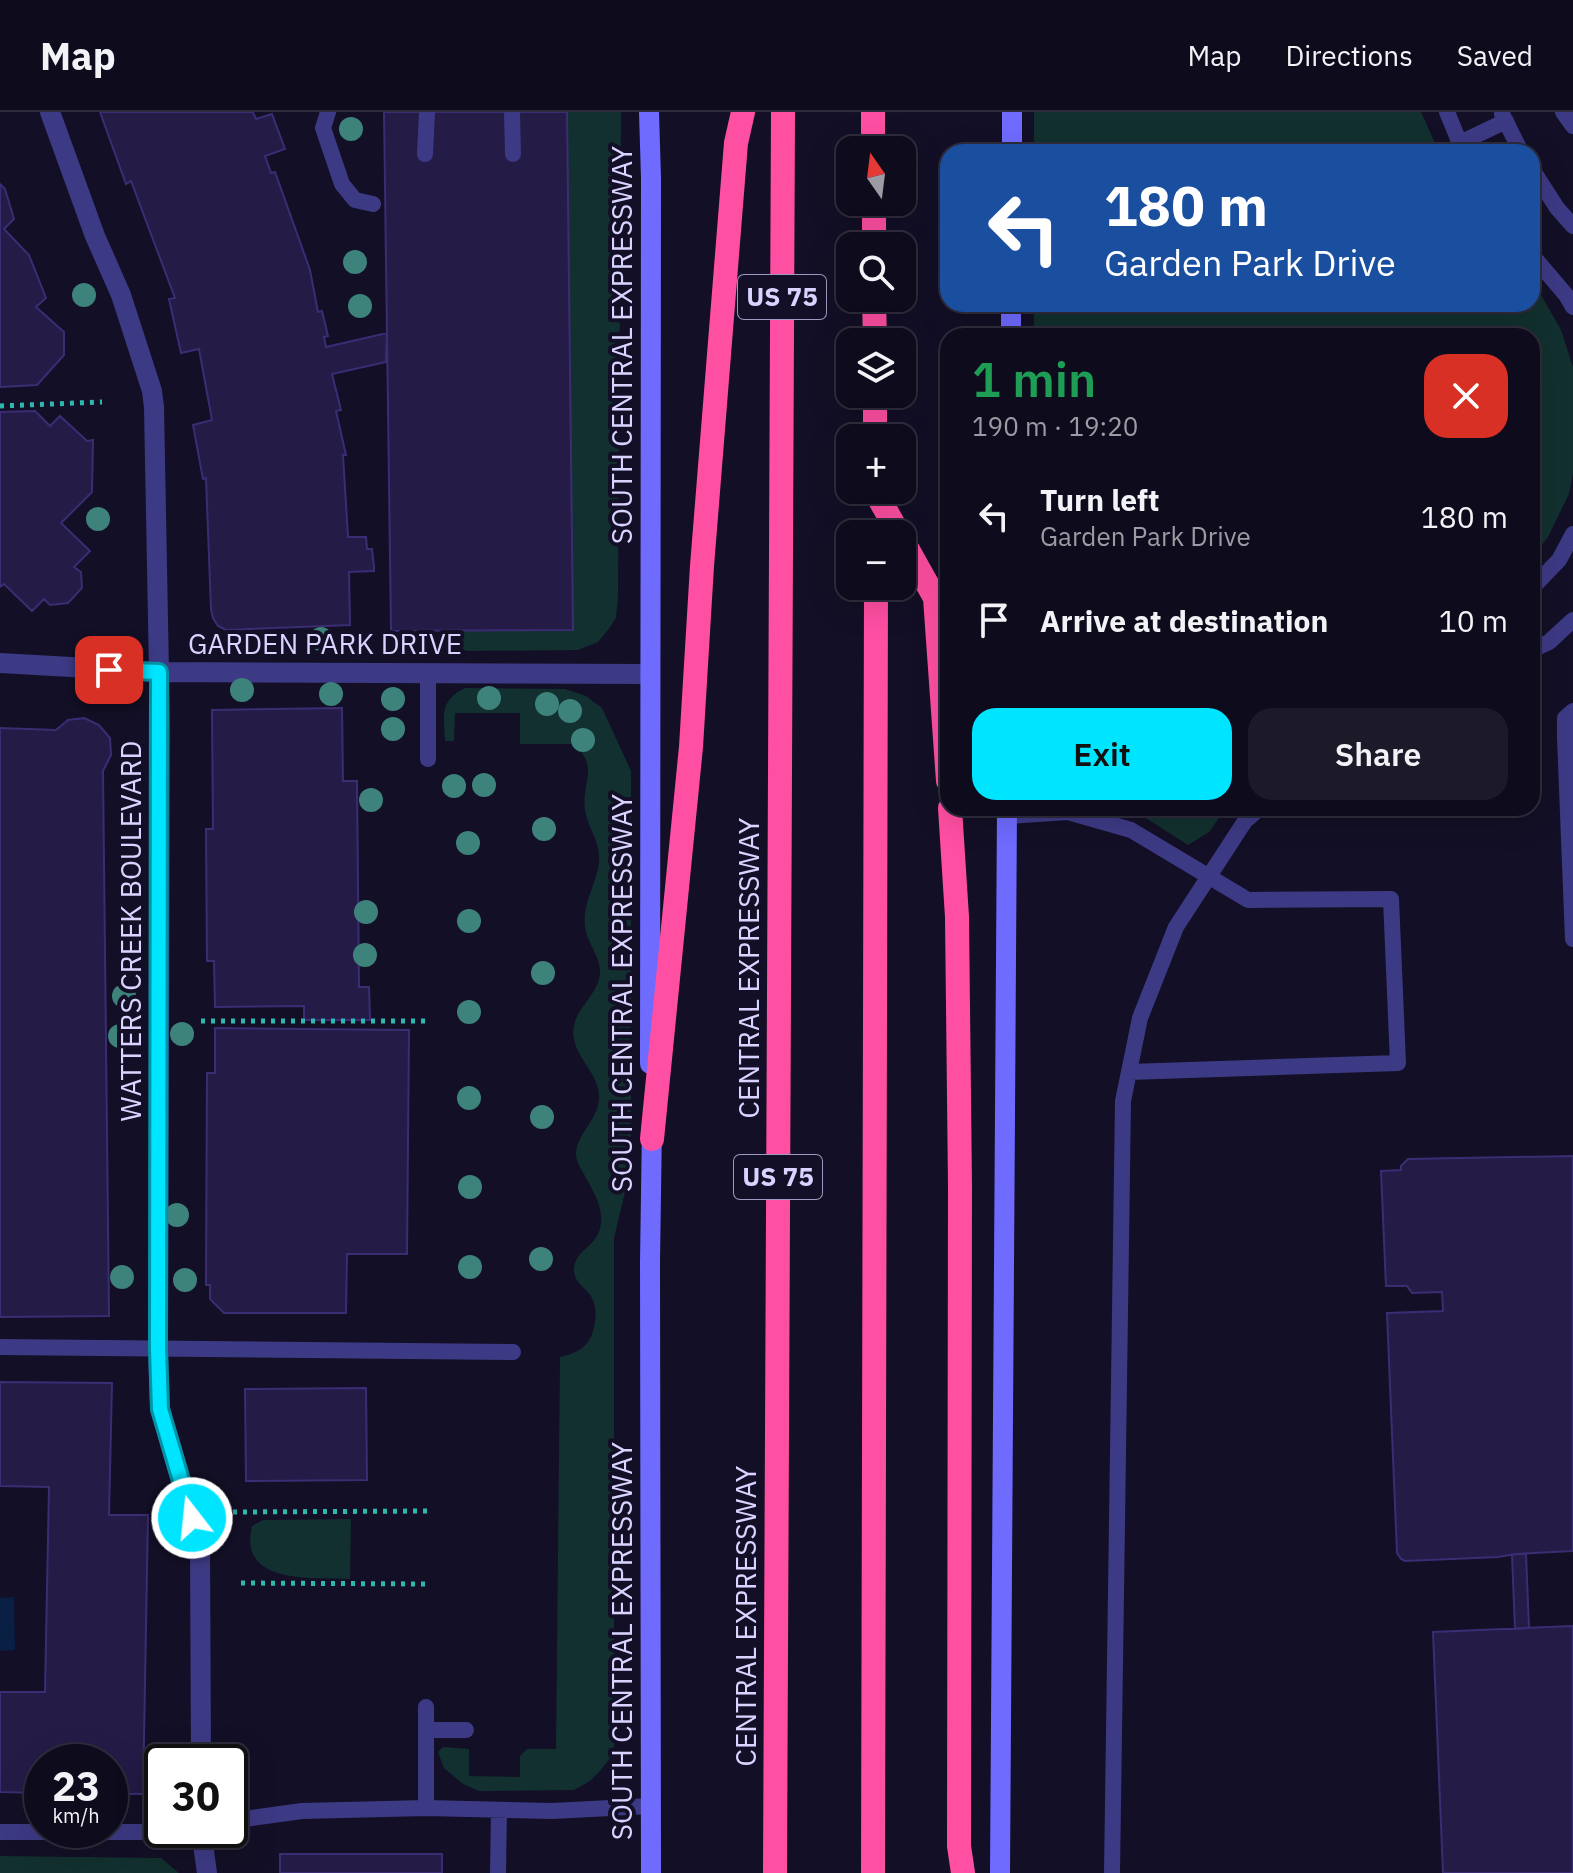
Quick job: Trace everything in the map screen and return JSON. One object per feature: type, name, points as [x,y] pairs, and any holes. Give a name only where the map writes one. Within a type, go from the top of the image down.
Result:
[{"type":"highway","points":[[652,1139],[691,747],[702,566],[736,143],[743,112]]},
{"type":"highway","name":"CENTRAL EXPRESSWAY","points":[[775,1873],[783,112]]},
{"type":"highway","points":[[873,112],[873,136]]},
{"type":"highway","points":[[916,564],[935,598],[940,668]]},
{"type":"highway","points":[[873,1873],[876,600]]},
{"type":"highway","points":[[951,816],[958,949],[959,1846],[963,1873]]},
{"type":"main road","name":"SOUTH CENTRAL EXPRESSWAY","points":[[649,112],[651,1873]]},
{"type":"main road","points":[[1012,112],[1012,144]]},
{"type":"main road","points":[[1000,1873],[1007,816]]},
{"type":"street","name":"WATTERS CREEK BOULEVARD","points":[[50,112],[95,236],[121,295],[152,391],[154,407],[159,672],[160,1409],[200,1546],[201,1744]]},
{"type":"street","name":"GARDEN PARK DRIVE","points":[[0,663],[159,672],[650,674]]},
{"type":"street","points":[[204,1848],[207,1873]]},
{"type":"lane","points":[[328,112],[323,128],[342,184],[355,200],[373,204]]},
{"type":"lane","points":[[425,154],[427,112]]},
{"type":"lane","points":[[512,112],[513,154]]},
{"type":"lane","points":[[1447,112],[1460,144]]},
{"type":"lane","points":[[1563,112],[1573,126]]},
{"type":"lane","points":[[1467,144],[1504,117],[1517,144]]},
{"type":"lane","points":[[1540,181],[1573,226]]},
{"type":"lane","points":[[1540,264],[1573,307]]},
{"type":"lane","points":[[1540,580],[1559,560],[1573,534]]},
{"type":"lane","points":[[1540,646],[1573,620]]},
{"type":"lane","points":[[428,673],[428,759]]},
{"type":"lane","points":[[1573,711],[1565,718],[1573,939]]},
{"type":"lane","points":[[1082,816],[1131,830],[1248,900],[1391,899],[1398,1063],[1129,1072]]},
{"type":"lane","points":[[1112,1873],[1123,1101],[1140,1018],[1176,927],[1251,816]]},
{"type":"lane","points":[[0,1347],[513,1352]]},
{"type":"lane","points":[[426,1707],[426,1808]]},
{"type":"lane","points":[[426,1730],[466,1730]]},
{"type":"lane","points":[[248,1818],[302,1811],[426,1808],[552,1811],[650,1806]]},
{"type":"lane","points":[[498,1873],[499,1810]]},
{"type":"lane","points":[[0,1832],[144,1832]]},
{"type":"path","points":[[0,406],[102,402]]},
{"type":"path","points":[[201,1021],[429,1021]]},
{"type":"path","points":[[233,1512],[428,1511]]},
{"type":"path","points":[[241,1583],[427,1584]]},
{"type":"green space","points":[[561,112],[621,112],[616,618],[598,642],[578,650],[466,651],[448,631],[562,629]]},
{"type":"green space","points":[[1034,112],[1421,112],[1435,144],[1034,144]]},
{"type":"green space","points":[[1540,294],[1561,330],[1573,367],[1573,473],[1569,494],[1540,548],[1540,328],[1034,328],[1034,312],[1540,312]]},
{"type":"green space","points":[[465,688],[565,689],[586,696],[602,708],[631,771],[631,1149],[614,1238],[614,1746],[600,1771],[574,1790],[479,1791],[463,1784],[444,1768],[438,1752],[443,1747],[469,1749],[469,1776],[520,1777],[520,1756],[527,1749],[556,1749],[560,1357],[585,1346],[594,1329],[594,1304],[576,1277],[574,1268],[579,1256],[596,1237],[601,1217],[597,1199],[576,1155],[579,1140],[595,1114],[599,1100],[596,1083],[576,1047],[573,1029],[600,973],[585,927],[586,910],[599,863],[598,849],[585,810],[586,759],[572,744],[520,744],[520,713],[455,713],[454,741],[445,741],[447,704]]},
{"type":"green space","points":[[1143,816],[1220,816],[1209,832],[1188,845]]},
{"type":"green space","points":[[351,1519],[350,1579],[299,1577],[267,1569],[256,1559],[251,1545],[252,1526],[263,1520]]},
{"type":"green space","points":[[0,1856],[161,1858],[179,1873],[0,1873]]},
{"type":"water","points":[[14,1597],[15,1650],[0,1651],[0,1598]]},
{"type":"building","points":[[100,112],[253,112],[256,119],[272,114],[285,149],[265,156],[271,173],[275,172],[310,270],[318,312],[322,311],[328,336],[324,337],[326,347],[387,333],[386,362],[332,374],[341,410],[336,411],[346,455],[343,455],[348,537],[366,537],[367,549],[372,549],[374,567],[374,571],[349,572],[350,625],[226,630],[218,626],[213,618],[206,478],[203,479],[193,425],[212,420],[199,349],[181,353],[169,299],[175,298],[131,181],[126,184]]},
{"type":"building","points":[[384,112],[567,112],[573,630],[391,631]]},
{"type":"building","points":[[0,184],[5,189],[14,219],[4,229],[29,255],[46,298],[36,307],[64,332],[64,355],[37,385],[0,387]]},
{"type":"building","points":[[35,411],[50,426],[60,416],[87,441],[93,440],[92,492],[61,523],[90,551],[74,567],[81,572],[82,588],[68,603],[50,605],[44,599],[32,611],[4,584],[0,587],[0,412]]},
{"type":"building","points":[[342,708],[343,781],[357,781],[359,987],[369,987],[370,1020],[304,1020],[304,1006],[215,1007],[214,961],[207,961],[206,829],[213,829],[212,710]]},
{"type":"building","points":[[84,718],[99,725],[110,738],[111,755],[103,771],[109,1316],[0,1317],[0,728],[56,730],[68,720]]},
{"type":"building","points":[[215,1028],[409,1030],[407,1254],[347,1254],[346,1313],[224,1313],[210,1299],[210,1285],[206,1285],[207,1073],[215,1073]]},
{"type":"building","points":[[1573,1156],[1573,1551],[1405,1561],[1397,1553],[1387,1313],[1443,1311],[1442,1292],[1412,1293],[1407,1286],[1386,1286],[1381,1171],[1401,1170],[1408,1159]]},
{"type":"building","points":[[0,1382],[112,1383],[109,1515],[148,1515],[143,1794],[128,1794],[128,1744],[24,1744],[24,1793],[0,1792],[0,1692],[45,1692],[49,1487],[0,1486]]},
{"type":"building","points":[[366,1388],[367,1480],[246,1481],[245,1389]]},
{"type":"building","points":[[1526,1554],[1529,1628],[1515,1629],[1512,1555]]},
{"type":"building","points":[[1573,1626],[1573,1873],[1443,1873],[1433,1632]]},
{"type":"building","points":[[280,1854],[442,1854],[442,1873],[280,1873]]},
{"type":"route","points":[[109,670],[159,672],[160,1409],[192,1518]]}]
